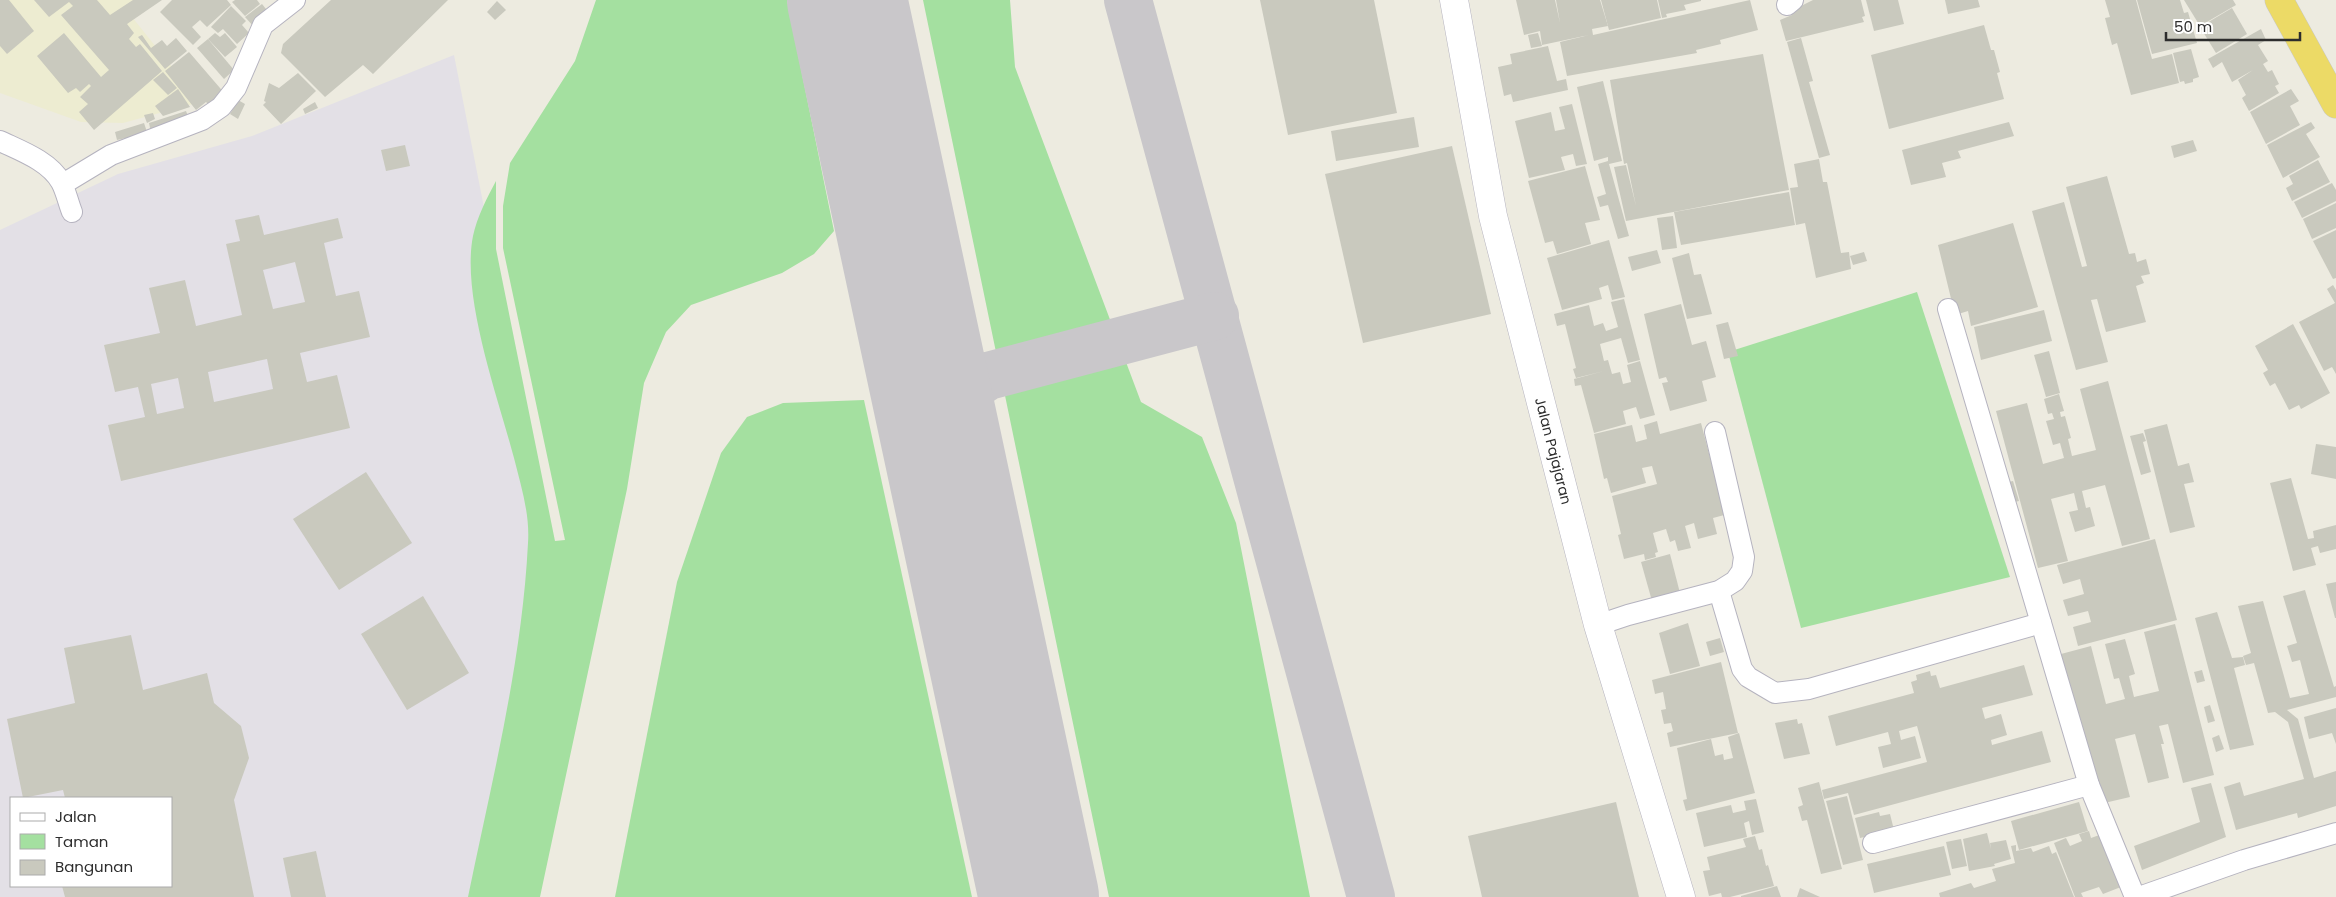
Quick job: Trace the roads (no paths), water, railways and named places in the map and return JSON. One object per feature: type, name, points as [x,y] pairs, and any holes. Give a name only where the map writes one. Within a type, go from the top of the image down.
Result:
[{"type":"highway","points":[[2279,0],[2336,104]]},
{"type":"main road","name":"Jalan Pajajaran","points":[[1454,0],[1493,216],[1598,625],[1681,897]]},
{"type":"street","points":[[63,184],[111,154],[202,120],[221,107],[236,88],[264,25],[295,0]]},
{"type":"street","points":[[0,140],[36,159],[55,173],[63,184],[72,212]]},
{"type":"street","points":[[1948,309],[2089,785],[2135,897]]},
{"type":"street","points":[[1598,625],[1628,615],[1720,591],[1735,580],[1742,570],[1744,557],[1715,432]]},
{"type":"street","points":[[1720,591],[1742,669],[1754,682],[1775,693],[1809,689],[2041,623]]},
{"type":"street","points":[[1874,843],[2089,785]]},
{"type":"street","points":[[2139,897],[2252,858],[2336,833]]}]
